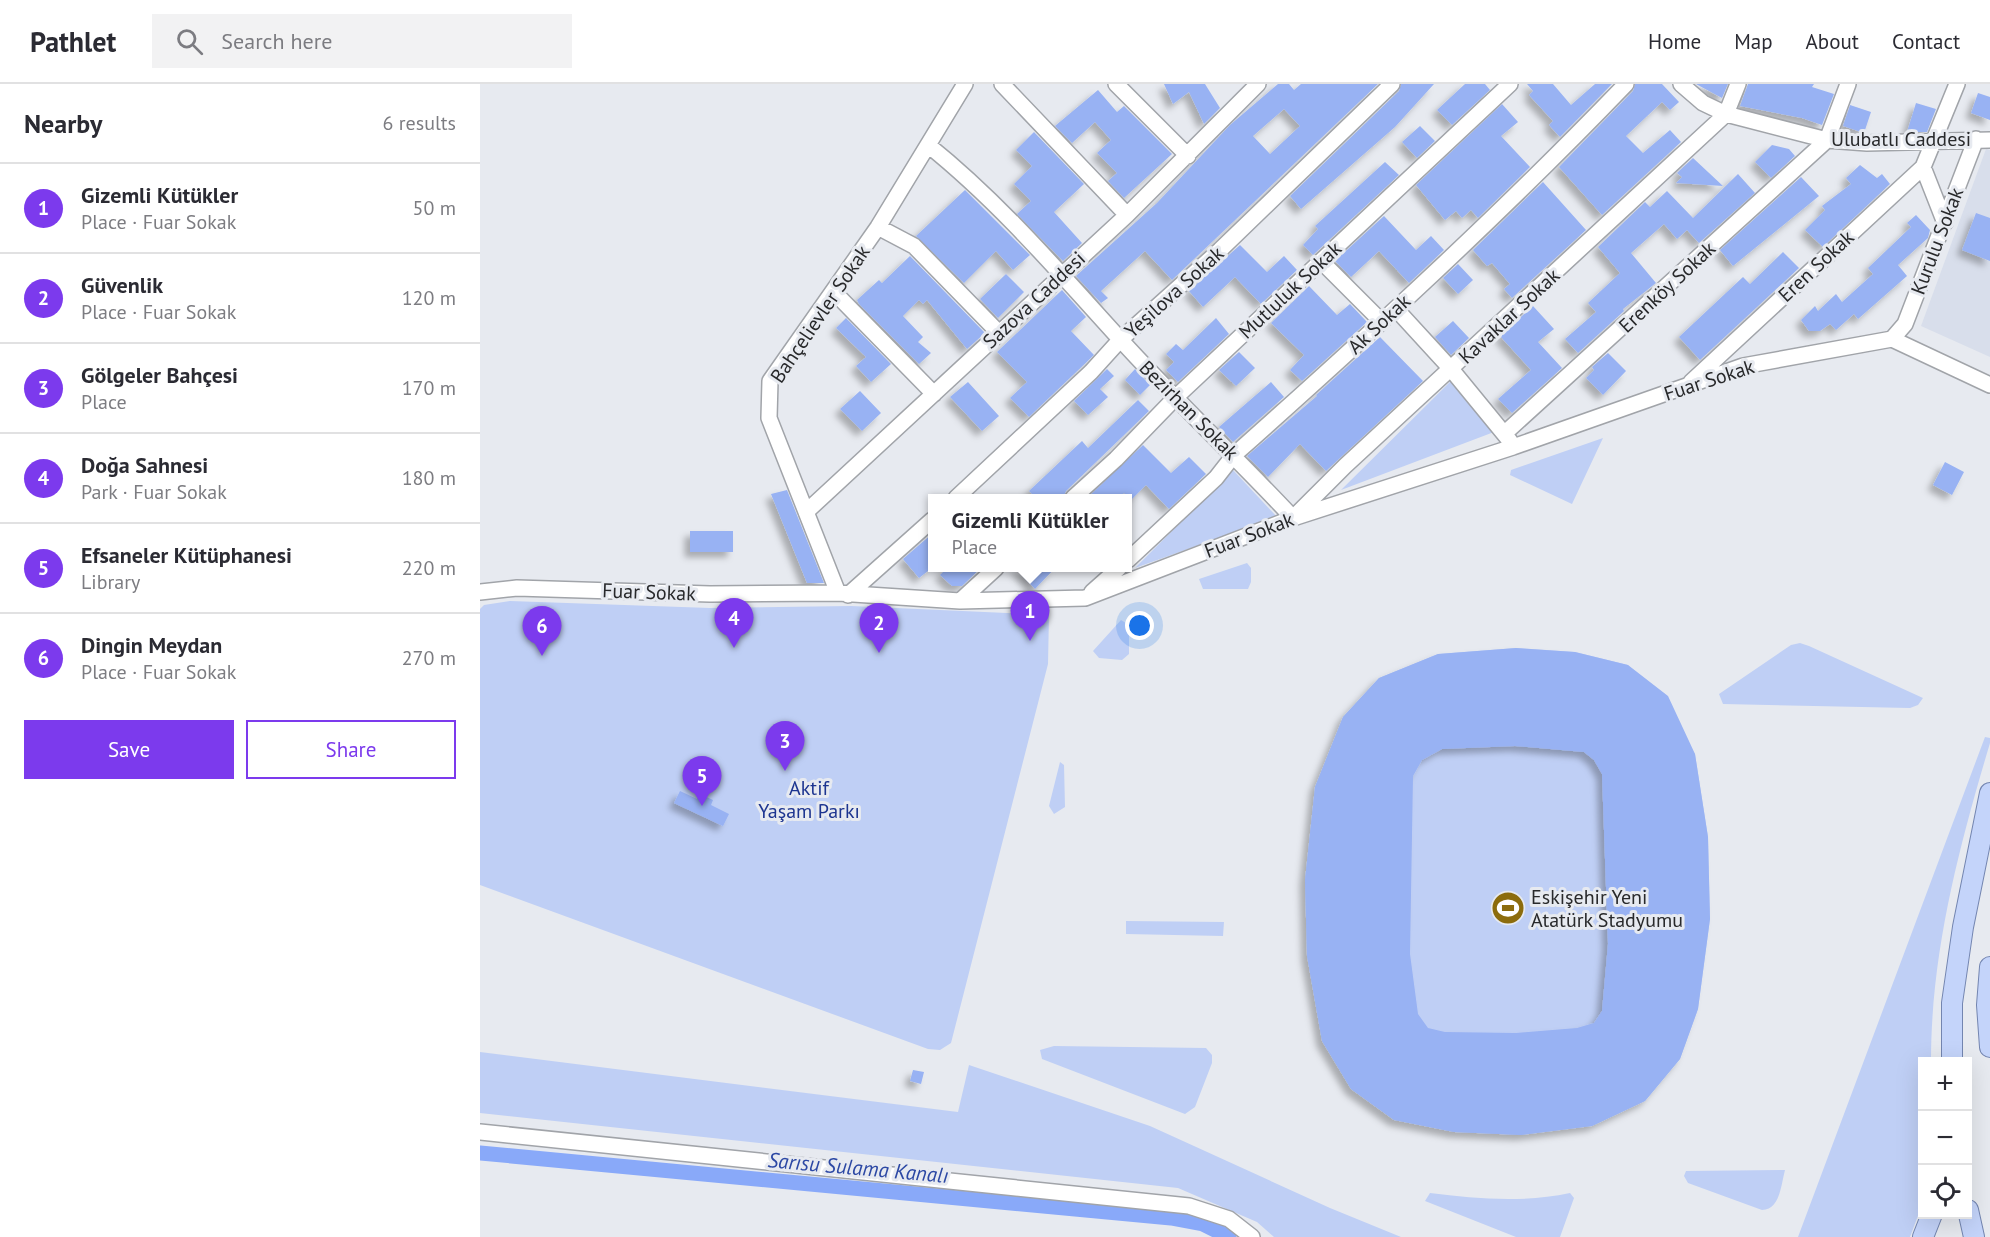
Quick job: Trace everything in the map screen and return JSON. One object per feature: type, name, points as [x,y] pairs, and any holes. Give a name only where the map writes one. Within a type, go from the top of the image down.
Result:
[{"type":"main road","points":[[1952,1057],[1952,1003],[1962,927],[1990,793]]},
{"type":"main road","points":[[1990,967],[1987,1005],[1990,1047]]},
{"type":"main road","points":[[1923,1237],[1930,1219]]},
{"type":"main road","points":[[1970,1219],[1974,1237]]},
{"type":"street","name":"Bahçelievler Sokak","points":[[843,594],[806,512],[769,418],[770,381],[878,227],[965,84]]},
{"type":"street","points":[[1002,84],[1127,215]]},
{"type":"street","points":[[1116,84],[1188,156]]},
{"type":"street","name":"Sazova Caddesi","points":[[806,512],[1127,215],[1258,84]]},
{"type":"street","name":"Yeşilova Sokak","points":[[960,494],[1092,372],[1120,340],[1220,250],[1392,84]]},
{"type":"street","name":"Mutluluk Sokak","points":[[1077,494],[1116,459],[1176,397],[1510,84]]},
{"type":"street","name":"Ak Sokak","points":[[1132,556],[1216,478],[1234,455],[1382,322],[1551,162],[1626,84]]},
{"type":"street","name":"Ulubatlı Caddesi","points":[[1682,84],[1703,102],[1726,114],[1827,140],[1867,143],[1983,139]]},
{"type":"street","points":[[1726,114],[1738,84]]},
{"type":"street","points":[[1827,140],[1848,84]]},
{"type":"street","name":"Eren Sokak","points":[[1687,386],[1923,167],[1957,84]]},
{"type":"street","name":"Kavaklar Sokak","points":[[1293,518],[1726,114]]},
{"type":"street","name":"Kurulu Sokak","points":[[1892,339],[1905,324],[1945,223],[1983,139]]},
{"type":"street","name":"Erenköy Sokak","points":[[1505,433],[1827,140]]},
{"type":"street","name":"Bezirhan Sokak","points":[[927,145],[972,180],[1062,274],[1120,340],[1293,518]]},
{"type":"street","points":[[1923,167],[1945,223]]},
{"type":"street","points":[[878,227],[914,246],[998,332]]},
{"type":"street","points":[[1322,262],[1382,322]]},
{"type":"street","points":[[833,291],[934,394]]},
{"type":"street","points":[[1396,309],[1451,369],[1505,433],[1513,447]]},
{"type":"street","points":[[1892,339],[1990,385]]},
{"type":"street","name":"Fuar Sokak","points":[[480,592],[517,588],[710,594],[843,594],[960,601],[1085,598],[1293,518],[1513,447],[1743,366],[1892,339]]},
{"type":"street","points":[[843,594],[928,524]]},
{"type":"street","points":[[960,601],[991,572]]},
{"type":"street","points":[[1085,598],[1114,572]]},
{"type":"street","points":[[480,1132],[1189,1206],[1229,1219],[1252,1237]]},
{"type":"shaded area","points":[[1986,149],[1990,150],[1990,357],[1921,326]]},
{"type":"green space","points":[[1452,380],[1494,432],[1341,490]]},
{"type":"green space","points":[[1603,438],[1572,504],[1510,475],[1511,470]]},
{"type":"green space","points":[[1233,470],[1277,517],[1135,568]]},
{"type":"green space","points":[[1247,563],[1251,568],[1251,582],[1248,589],[1203,589],[1199,579]]},
{"type":"green space","name":"Aktif Yaşam Parkı","points":[[510,601],[710,608],[851,606],[1049,615],[1048,664],[951,1043],[940,1050],[928,1049],[480,885],[480,609],[484,605]]},
{"type":"green space","points":[[1121,620],[1129,625],[1129,654],[1122,660],[1099,658],[1093,651]]},
{"type":"green space","points":[[1800,643],[1923,698],[1918,705],[1910,708],[1723,704],[1719,694],[1791,645]]},
{"type":"green space","name":"Eskişehir Yeni Atatürk Stadyumu","points":[[1516,648],[1575,652],[1628,665],[1695,754],[1708,837],[1710,919],[1698,1009],[1680,1059],[1645,1101],[1592,1126],[1521,1135],[1454,1132],[1394,1120],[1351,1089],[1322,1041],[1307,956],[1305,880],[1315,787],[1343,717],[1379,678],[1438,654]]},
{"type":"green space","points":[[1985,737],[1990,738],[1958,861],[1941,940],[1932,1020],[1931,1057],[1918,1057],[1918,1216],[1910,1237],[1798,1237]]},
{"type":"green space","points":[[1060,762],[1064,765],[1065,807],[1054,814],[1049,806]]},
{"type":"green space","points":[[1126,921],[1224,922],[1223,936],[1126,934]]},
{"type":"green space","points":[[1054,1046],[1206,1048],[1212,1055],[1212,1063],[1195,1107],[1185,1114],[1042,1059],[1040,1050]]},
{"type":"green space","points":[[480,1052],[958,1112],[969,1065],[1150,1126],[1330,1208],[1401,1237],[1274,1237],[1257,1222],[1178,1188],[480,1113]]},
{"type":"green space","points":[[1785,1170],[1776,1201],[1773,1206],[1762,1210],[1688,1183],[1684,1176],[1686,1171]]},
{"type":"green space","points":[[1430,1193],[1500,1199],[1535,1198],[1570,1193],[1574,1198],[1560,1237],[1516,1237],[1425,1201]]},
{"type":"building","points":[[1164,84],[1205,84],[1220,108],[1204,124],[1189,92],[1173,104]]},
{"type":"building","points":[[1278,84],[1289,84],[1294,90],[1301,84],[1378,84],[1172,280],[1145,251],[1101,291],[1108,298],[1101,303],[1076,276],[1157,203],[1230,125]],"holes":[[[1284,109],[1300,126],[1270,154],[1253,136]]]},
{"type":"building","points":[[1401,84],[1434,84],[1395,127],[1301,209],[1290,196],[1399,91]]},
{"type":"building","points":[[1465,84],[1485,84],[1490,90],[1452,125],[1437,110]]},
{"type":"building","points":[[1527,84],[1553,84],[1571,105],[1595,84],[1612,84],[1560,137],[1549,125],[1553,121],[1529,95],[1533,91]]},
{"type":"building","points":[[1635,84],[1662,84],[1679,102],[1670,110],[1662,102],[1626,136],[1643,153],[1670,130],[1681,142],[1602,215],[1559,167],[1633,91]]},
{"type":"building","points":[[1696,84],[1728,84],[1722,98]]},
{"type":"building","points":[[1748,84],[1814,84],[1812,87],[1834,94],[1822,125],[1802,118],[1740,106]]},
{"type":"building","points":[[1098,90],[1117,112],[1124,106],[1172,154],[1124,198],[1108,181],[1117,173],[1097,153],[1111,140],[1095,122],[1072,143],[1055,126]]},
{"type":"building","points":[[1978,93],[1990,97],[1990,120],[1971,113]]},
{"type":"building","points":[[1916,103],[1936,109],[1927,132],[1907,132]]},
{"type":"building","points":[[1502,104],[1518,122],[1501,136],[1530,167],[1478,218],[1471,210],[1462,218],[1456,211],[1445,220],[1416,185]]},
{"type":"building","points":[[1850,105],[1871,112],[1864,133],[1843,126]]},
{"type":"building","points":[[1420,126],[1435,141],[1417,158],[1402,142]]},
{"type":"building","points":[[1034,132],[1084,184],[1054,212],[1082,243],[1063,261],[1017,214],[1031,201],[1014,184],[1032,166],[1016,150]]},
{"type":"building","points":[[1772,145],[1789,149],[1795,156],[1771,178],[1755,162]]},
{"type":"building","points":[[1693,158],[1723,186],[1676,183],[1682,177],[1677,173]]},
{"type":"building","points":[[1385,162],[1399,175],[1313,255],[1303,245],[1318,229],[1315,226]]},
{"type":"building","points":[[1860,165],[1877,178],[1882,174],[1890,184],[1823,247],[1805,230],[1825,210],[1822,206],[1851,184],[1846,178]]},
{"type":"building","points":[[1738,174],[1755,193],[1699,243],[1687,230],[1677,239],[1664,224],[1631,253],[1656,283],[1623,309],[1624,311],[1578,353],[1565,339],[1596,312],[1588,303],[1620,273],[1598,247],[1645,202],[1650,207],[1667,191],[1693,218]]},
{"type":"building","points":[[1801,177],[1819,196],[1733,266],[1720,250]]},
{"type":"building","points":[[1543,182],[1586,230],[1512,298],[1504,289],[1510,284],[1492,263],[1487,266],[1473,250]]},
{"type":"building","points":[[965,190],[1030,255],[1013,270],[996,251],[964,283],[916,236]]},
{"type":"building","points":[[1976,213],[1990,218],[1990,261],[1962,250]]},
{"type":"building","points":[[1916,215],[1930,230],[1928,238],[1898,265],[1907,276],[1858,319],[1854,314],[1836,330],[1830,324],[1820,331],[1809,331],[1801,320],[1815,306],[1818,311],[1836,294],[1842,302],[1873,274],[1868,268],[1911,227],[1907,223]]},
{"type":"building","points":[[1384,216],[1416,250],[1431,236],[1444,250],[1409,283],[1379,251],[1351,277],[1335,261]]},
{"type":"building","points":[[1240,245],[1267,272],[1284,256],[1297,270],[1261,304],[1235,277],[1203,307],[1189,291]]},
{"type":"building","points":[[1783,252],[1799,268],[1700,360],[1679,337],[1743,277],[1750,284]]},
{"type":"building","points":[[910,256],[985,333],[967,349],[927,300],[923,304],[919,300],[903,316],[923,337],[918,342],[931,353],[919,364],[859,304],[857,300],[879,280],[882,283]]},
{"type":"building","points":[[1458,264],[1473,280],[1458,294],[1443,278]]},
{"type":"building","points":[[1006,274],[1024,292],[998,318],[980,299]]},
{"type":"building","points":[[1309,286],[1337,315],[1350,304],[1367,322],[1302,381],[1290,370],[1304,355],[1271,323]]},
{"type":"building","points":[[1062,290],[1086,317],[1071,331],[1094,355],[1029,417],[1010,398],[1027,382],[997,352]]},
{"type":"building","points":[[1533,306],[1554,329],[1538,342],[1562,368],[1512,413],[1498,399],[1531,370],[1500,336]]},
{"type":"building","points":[[846,318],[891,364],[871,382],[856,366],[866,357],[836,328]]},
{"type":"building","points":[[1216,318],[1229,334],[1178,382],[1166,370],[1174,362],[1166,354],[1176,344],[1183,350]]},
{"type":"building","points":[[1453,321],[1469,338],[1451,355],[1435,337]]},
{"type":"building","points":[[1380,337],[1423,381],[1326,471],[1300,444],[1268,477],[1247,456],[1317,396]]},
{"type":"building","points":[[1239,352],[1255,368],[1236,386],[1219,370]]},
{"type":"building","points":[[1608,353],[1626,371],[1603,395],[1586,378],[1594,370],[1592,367]]},
{"type":"building","points":[[1107,369],[1114,376],[1100,389],[1108,397],[1088,415],[1074,401]]},
{"type":"building","points":[[1135,369],[1150,385],[1140,395],[1125,380]]},
{"type":"building","points":[[968,382],[999,416],[982,431],[950,397]]},
{"type":"building","points":[[1271,382],[1284,397],[1233,442],[1219,427]]},
{"type":"building","points":[[860,391],[881,413],[862,431],[840,409]]},
{"type":"building","points":[[1138,400],[1149,411],[1065,494],[1032,494],[1029,491],[1082,441],[1088,448]]},
{"type":"building","points":[[1143,445],[1171,473],[1189,457],[1206,474],[1169,509],[1146,485],[1132,499],[1132,494],[1124,493],[1091,494]]},
{"type":"building","points":[[1945,462],[1964,472],[1952,495],[1933,485]]},
{"type":"building","points":[[787,490],[824,583],[807,583],[771,494]]},
{"type":"building","points":[[690,531],[733,531],[733,552],[690,552]]},
{"type":"building","points":[[928,537],[928,571],[919,578],[903,559]]},
{"type":"building","points":[[943,572],[977,572],[962,586],[952,586],[940,575]]},
{"type":"building","points":[[1019,572],[1051,572],[1035,589]]},
{"type":"building","name":"Eskişehir Yeni Atatürk Stadyumu","points":[[1516,648],[1575,652],[1628,665],[1668,696],[1695,754],[1708,837],[1710,919],[1698,1009],[1680,1059],[1645,1101],[1592,1126],[1521,1135],[1454,1132],[1394,1120],[1351,1089],[1322,1041],[1307,956],[1305,880],[1315,787],[1343,717],[1379,678],[1438,654]],"holes":[[[1515,746],[1584,752],[1594,760],[1602,774],[1608,944],[1602,1011],[1594,1023],[1577,1028],[1516,1033],[1445,1032],[1428,1028],[1418,1014],[1410,954],[1413,776],[1422,760],[1442,749]]]},
{"type":"building","points":[[680,791],[697,799],[700,794],[713,800],[711,805],[729,814],[723,826],[674,803]]},
{"type":"building","points":[[913,1070],[924,1072],[921,1084],[910,1081]]},
{"type":"waterway","name":"Sarısu Sulama Kanalı","points":[[480,1153],[1171,1218],[1203,1224],[1229,1237]]},
{"type":"place","name":"Gizemli Kütükler","points":[[1030,641]]},
{"type":"place","name":"Doğa Sahnesi","points":[[734,648]]},
{"type":"place","name":"Güvenlik","points":[[879,653]]},
{"type":"place","name":"Dingin Meydan","points":[[542,656]]},
{"type":"place","name":"Gölgeler Bahçesi","points":[[785,771]]},
{"type":"place","name":"Efsaneler Kütüphanesi","points":[[702,806]]},
{"type":"place","name":"Eskişehir Yeni Atatürk Stadyumu","points":[[1508,908]]}]
